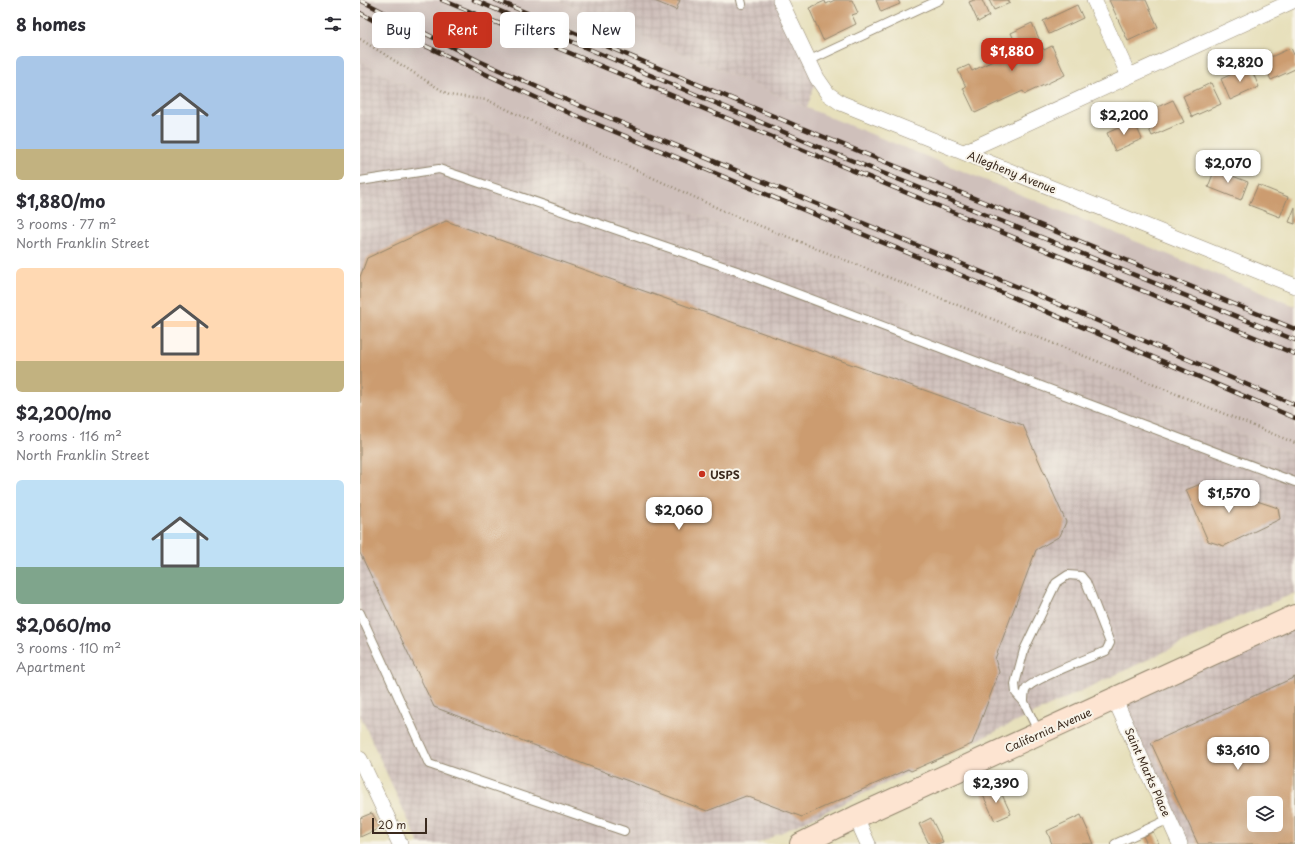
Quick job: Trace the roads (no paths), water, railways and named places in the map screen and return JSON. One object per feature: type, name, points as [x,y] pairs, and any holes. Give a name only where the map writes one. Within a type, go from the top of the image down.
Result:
[{"type":"street","name":"Allegheny Avenue","points":[[780,0],[808,61],[828,94],[841,103],[1295,286]]},
{"type":"street","points":[[1094,0],[1129,76]]},
{"type":"street","points":[[964,152],[1295,0]]},
{"type":"street","name":"California Avenue","points":[[801,844],[856,817],[1116,700],[1295,616]]},
{"type":"street","name":"Saint Marks Place","points":[[1116,700],[1180,844]]},
{"type":"street","points":[[360,759],[400,844]]},
{"type":"street","points":[[856,817],[868,844]]},
{"type":"lane","points":[[808,61],[939,0]]},
{"type":"lane","points":[[360,181],[439,169],[737,272],[1295,482]]},
{"type":"lane","points":[[1024,702],[1025,690],[1029,686],[1061,670],[1106,651],[1110,643],[1086,582],[1081,576],[1068,575],[1056,583],[1024,650],[1015,684],[1016,693],[1024,702],[1039,734]]},
{"type":"lane","points":[[360,613],[429,764],[624,831]]},
{"type":"lane","points":[[1114,844],[1169,819]]},
{"type":"railway","points":[[360,0],[479,61],[571,102],[1032,293],[1295,405]]},
{"type":"railway","points":[[442,0],[1295,354]]},
{"type":"railway","points":[[474,0],[826,150],[1295,340]]},
{"type":"railway","points":[[496,0],[802,128],[1295,329]]},
{"type":"railway","points":[[360,13],[387,28],[567,112],[942,267],[1295,418]]},
{"type":"place","name":"USPS","points":[[702,474]]}]
